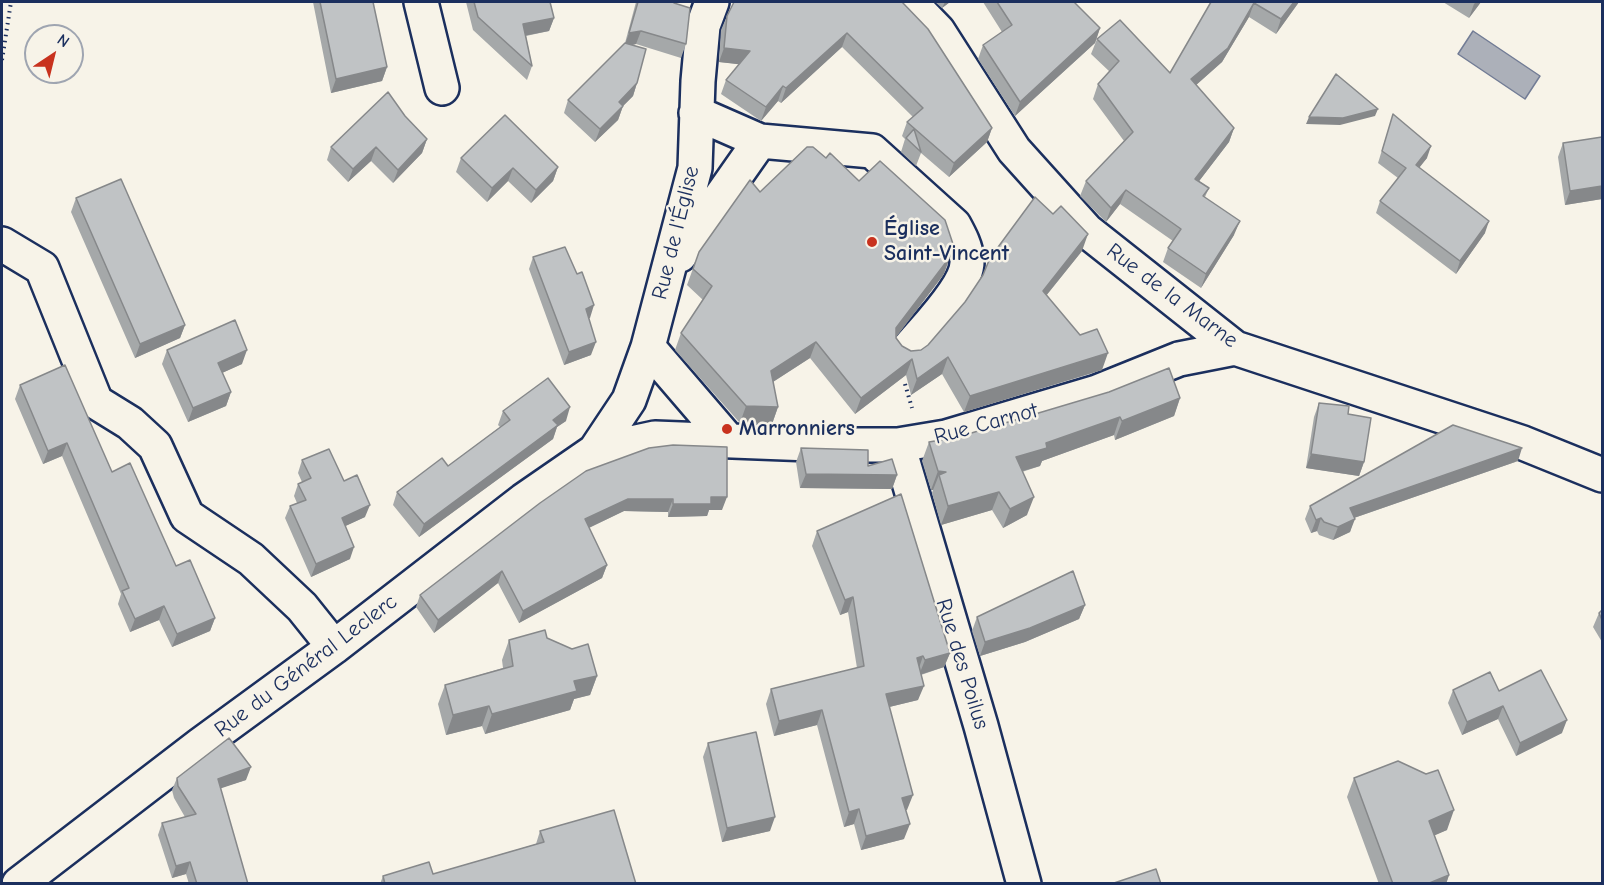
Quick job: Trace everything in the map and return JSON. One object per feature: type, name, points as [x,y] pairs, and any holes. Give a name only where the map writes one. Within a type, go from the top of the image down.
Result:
[{"type":"street","points":[[421,2],[442,88]]},
{"type":"street","name":"Rue de l'Église","points":[[595,451],[629,400],[648,347],[695,168],[696,113],[703,26],[712,2]]},
{"type":"street","name":"Rue de la Marne","points":[[910,2],[938,31],[1014,150],[1088,231],[1235,348],[1523,443],[1602,476]]},
{"type":"street","points":[[696,113],[760,141],[872,151],[954,225],[963,240],[968,262],[963,281],[908,349]]},
{"type":"street","points":[[667,274],[760,141]]},
{"type":"street","points":[[2,244],[42,268],[96,402],[130,423],[155,446],[187,516],[251,559],[302,607],[334,647]]},
{"type":"street","points":[[648,347],[728,439]]},
{"type":"street","name":"Rue Carnot","points":[[595,451],[656,438],[836,445],[909,443],[946,437],[1097,392],[1179,359],[1235,348]]},
{"type":"street","name":"Rue des Poilus","points":[[909,443],[1024,884]]},
{"type":"street","name":"Rue du Général Leclerc","points":[[20,884],[524,500],[595,451]]},
{"type":"path","points":[[2,60],[11,2]]},
{"type":"path","points":[[908,349],[898,361],[909,443]]},
{"type":"shaded area","points":[[1473,31],[1540,76],[1525,99],[1458,54]]},
{"type":"building","points":[[320,2],[373,2],[387,67],[336,79]]},
{"type":"building","points":[[474,2],[550,2],[554,18],[523,24],[532,66],[478,17]]},
{"type":"building","points":[[638,2],[674,2],[690,8],[686,44],[641,31],[629,33]]},
{"type":"building","points":[[734,2],[902,2],[928,29],[992,128],[954,163],[907,122],[923,108],[847,33],[786,88],[783,86],[766,107],[726,80],[750,51],[724,48],[727,16]]},
{"type":"building","points":[[997,2],[1074,2],[1100,28],[1020,102],[983,45],[1012,25]]},
{"type":"building","points":[[1211,2],[1294,2],[1281,19],[1254,3],[1228,48],[1191,79],[1234,128],[1195,179],[1209,188],[1203,196],[1240,221],[1206,274],[1168,248],[1181,229],[1126,190],[1111,208],[1086,181],[1133,132],[1098,84],[1119,61],[1097,39],[1120,20],[1170,73]]},
{"type":"building","points":[[625,43],[646,49],[637,83],[619,102],[623,106],[600,129],[568,100]]},
{"type":"building","points":[[1336,74],[1378,109],[1343,118],[1309,117]]},
{"type":"building","points":[[388,92],[405,116],[427,139],[398,170],[376,147],[353,169],[331,147]]},
{"type":"building","points":[[1393,114],[1431,146],[1416,165],[1489,221],[1460,261],[1380,201],[1406,168],[1382,151]]},
{"type":"building","points":[[505,115],[558,167],[536,190],[513,168],[492,188],[461,158]]},
{"type":"building","points":[[914,129],[921,152],[906,138]]},
{"type":"building","points":[[1602,137],[1602,186],[1570,191],[1563,143]]},
{"type":"building","points":[[807,147],[813,147],[826,158],[830,153],[859,181],[880,161],[945,220],[954,247],[950,257],[896,328],[896,338],[902,346],[911,351],[921,350],[928,345],[965,302],[983,275],[990,258],[1035,197],[1053,214],[1061,206],[1088,234],[1043,291],[1080,335],[1097,329],[1108,353],[970,396],[948,357],[917,379],[912,359],[861,398],[816,342],[771,371],[778,407],[746,406],[681,333],[712,286],[693,269],[699,252],[750,180],[760,192]]},
{"type":"building","points":[[121,179],[185,325],[140,344],[76,198]]},
{"type":"building","points":[[565,247],[577,274],[582,272],[594,305],[586,309],[596,342],[569,352],[533,257]]},
{"type":"building","points":[[235,320],[247,350],[218,363],[231,392],[193,408],[167,350]]},
{"type":"building","points":[[65,365],[112,472],[130,463],[176,566],[190,560],[215,618],[177,634],[164,606],[135,619],[122,591],[129,588],[67,443],[48,451],[20,385]]},
{"type":"building","points":[[1169,368],[1180,398],[1122,421],[1120,417],[1046,443],[1047,448],[1016,457],[1034,497],[1010,509],[999,492],[948,506],[939,475],[946,472],[938,471],[929,442],[958,437],[1109,392]]},
{"type":"building","points":[[548,378],[570,407],[553,420],[558,425],[424,524],[397,492],[442,458],[448,466],[510,420],[503,411]]},
{"type":"building","points":[[1319,403],[1349,406],[1348,414],[1371,418],[1364,462],[1311,454]]},
{"type":"building","points":[[1453,425],[1522,448],[1350,508],[1355,519],[1338,527],[1324,522],[1321,518],[1316,520],[1310,506]]},
{"type":"building","points":[[673,445],[727,447],[727,497],[711,497],[711,504],[673,504],[673,499],[628,499],[585,519],[607,565],[523,611],[502,571],[438,620],[420,595],[540,503],[586,471],[649,448]]},
{"type":"building","points":[[801,448],[868,450],[868,466],[892,459],[897,475],[806,474]]},
{"type":"building","points":[[329,449],[344,481],[357,475],[370,505],[342,518],[354,547],[316,564],[290,506],[306,500],[298,484],[311,478],[302,460]]},
{"type":"building","points":[[901,494],[950,653],[925,660],[923,656],[917,658],[924,686],[886,694],[913,795],[902,798],[910,824],[866,836],[859,809],[849,812],[822,710],[779,721],[771,689],[864,666],[853,597],[845,600],[817,531]]},
{"type":"building","points":[[1073,571],[1085,605],[1030,628],[985,642],[977,617]]},
{"type":"building","points":[[545,630],[547,638],[572,649],[588,644],[597,676],[574,681],[577,691],[492,714],[489,706],[453,715],[445,685],[513,666],[509,640]]},
{"type":"building","points":[[1541,670],[1567,720],[1520,743],[1503,706],[1467,722],[1453,690],[1490,672],[1499,691]]},
{"type":"building","points":[[756,732],[775,817],[727,828],[708,743]]},
{"type":"building","points":[[229,738],[251,767],[218,779],[248,884],[197,884],[190,862],[176,866],[162,823],[196,814],[178,786],[177,778]]},
{"type":"building","points":[[1398,761],[1426,774],[1438,770],[1454,810],[1429,821],[1449,875],[1427,884],[1393,884],[1354,778]]},
{"type":"building","points":[[614,810],[636,884],[385,884],[383,876],[429,862],[433,874],[544,842],[540,831]]},
{"type":"building","points":[[1156,869],[1161,884],[1111,884]]},
{"type":"place","name":"Église Saint-Vincent","points":[[872,242]]},
{"type":"place","name":"Marronniers","points":[[727,429]]}]
